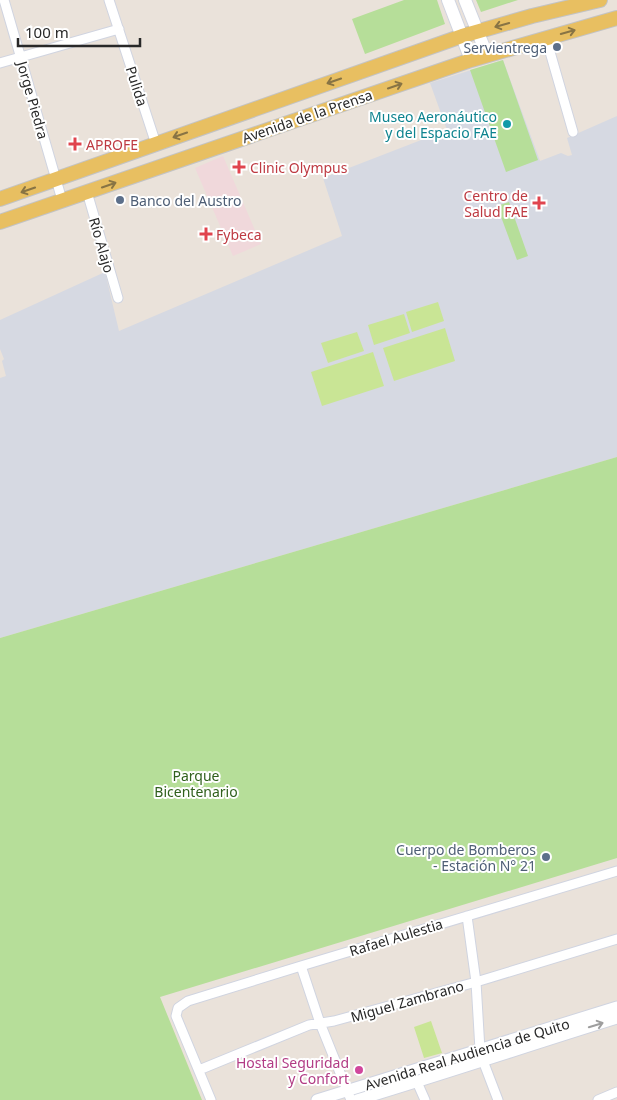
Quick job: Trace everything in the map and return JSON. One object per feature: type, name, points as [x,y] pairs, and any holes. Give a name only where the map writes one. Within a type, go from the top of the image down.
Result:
[{"type":"main road","points":[[448,0],[471,60]]},
{"type":"main road","points":[[465,0],[487,55]]},
{"type":"main road","name":"Avenida de la Prensa","points":[[0,199],[462,36],[532,16],[600,0]]},
{"type":"main road","name":"Avenida de la Prensa","points":[[0,222],[471,60],[617,18]]},
{"type":"street","name":"Jorge Piedra","points":[[4,0],[62,200]]},
{"type":"street","name":"Pulida","points":[[109,0],[156,144]]},
{"type":"street","points":[[0,63],[119,29]]},
{"type":"street","points":[[546,38],[573,132]]},
{"type":"street","name":"Río Alajo","points":[[87,192],[118,298]]},
{"type":"street","name":"Rafael Aulestia","points":[[199,1070],[176,1016],[178,1008],[188,1001],[617,871]]},
{"type":"street","points":[[467,916],[476,982],[482,1055],[498,1100]]},
{"type":"street","name":"Miguel Zambrano","points":[[199,1070],[310,1025],[334,1021],[476,982],[617,939]]},
{"type":"street","points":[[301,966],[320,1023],[349,1095]]},
{"type":"street","name":"Avenida Real Audiencia de Quito","points":[[357,1100],[416,1082],[482,1055],[617,1007]]},
{"type":"street","name":"Avenida Real Audiencia de Quito","points":[[317,1100],[349,1095],[482,1055],[617,1018]]},
{"type":"street","points":[[199,1070],[211,1100]]},
{"type":"street","points":[[416,1082],[425,1100]]},
{"type":"street","points":[[598,1100],[617,1092]]},
{"type":"shaded area","points":[[503,60],[540,161],[561,153],[568,156],[572,155],[567,138],[617,116],[617,457],[0,638],[0,378],[6,376],[2,361],[4,359],[0,349],[0,320],[105,272],[119,331],[342,236],[323,178],[447,130],[430,83]]},
{"type":"shaded area","points":[[223,156],[261,244],[233,256],[195,168]]},
{"type":"green space","points":[[404,0],[437,0],[445,24],[365,54],[352,19]]},
{"type":"green space","points":[[476,0],[518,0],[481,12]]},
{"type":"green space","points":[[503,60],[538,160],[506,172],[470,70]]},
{"type":"green space","points":[[509,202],[528,256],[517,260],[497,206]]},
{"type":"green space","points":[[438,302],[444,321],[412,332],[406,312]]},
{"type":"green space","points":[[404,314],[410,333],[374,345],[368,325]]},
{"type":"green space","points":[[445,328],[455,361],[394,381],[383,348]]},
{"type":"green space","points":[[357,332],[364,351],[328,363],[321,343]]},
{"type":"green space","points":[[373,352],[384,386],[322,406],[311,372]]},
{"type":"green space","name":"Parque Bicentenario","points":[[617,457],[617,858],[160,997],[202,1100],[0,1100],[0,638]]},
{"type":"green space","points":[[431,1021],[442,1053],[424,1058],[414,1027]]},
{"type":"place","name":"Servientrega","points":[[557,47]]},
{"type":"place","name":"Museo Aeronáutico y del Espacio FAE","points":[[507,124]]},
{"type":"place","name":"APROFE","points":[[75,144]]},
{"type":"place","name":"Clinic Olympus","points":[[239,167]]},
{"type":"place","name":"Banco del Austro","points":[[120,200]]},
{"type":"place","name":"Centro de Salud FAE","points":[[539,203]]},
{"type":"place","name":"Fybeca","points":[[206,234]]},
{"type":"place","name":"Cuerpo de Bomberos - Estación N° 21","points":[[546,857]]},
{"type":"place","name":"Hostal Seguridad y Confort","points":[[359,1070]]}]
